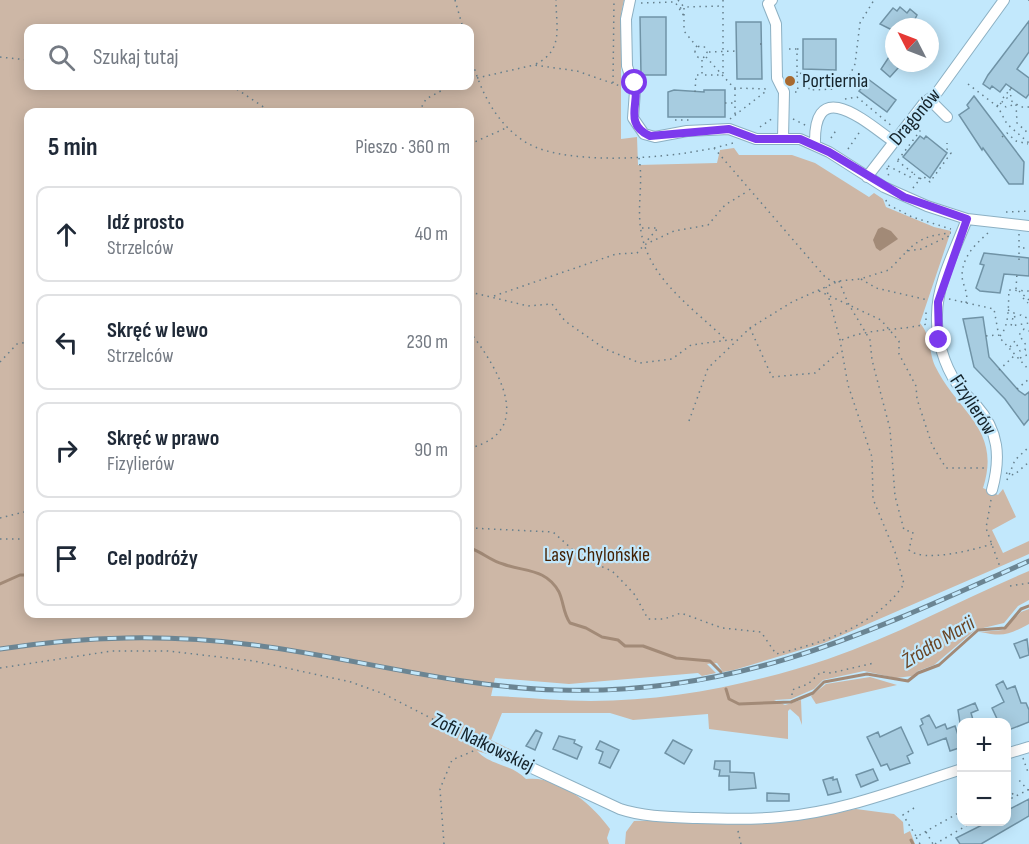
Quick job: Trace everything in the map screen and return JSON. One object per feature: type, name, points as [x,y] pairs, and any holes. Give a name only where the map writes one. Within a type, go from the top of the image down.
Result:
[{"type":"street","points":[[772,0],[768,4],[776,24],[777,72],[783,89],[783,138]]},
{"type":"street","name":"Dragonów","points":[[867,177],[929,99],[936,94],[1004,0]]},
{"type":"street","points":[[633,2],[626,19],[627,66],[635,91],[633,118],[639,129],[655,137],[687,131],[733,129],[749,138],[800,139],[815,145],[889,189],[927,206],[967,219],[1024,229]]},
{"type":"street","points":[[929,99],[947,117]]},
{"type":"street","points":[[815,145],[816,121],[825,111],[836,107],[852,111],[894,142]]},
{"type":"street","name":"Fizylierów","points":[[967,219],[937,321],[942,351],[951,373],[985,416],[992,430],[1001,468],[992,490]]},
{"type":"street","points":[[1011,752],[1029,747]]},
{"type":"street","name":"Zofii Nałkowskiej","points":[[504,755],[634,814],[736,818],[779,817],[827,810],[957,771]]},
{"type":"path","points":[[455,0],[463,24]]},
{"type":"path","points":[[477,78],[534,65],[546,59],[556,46],[556,0]]},
{"type":"path","points":[[613,84],[614,0]]},
{"type":"path","points":[[678,0],[684,7],[684,31],[697,47]]},
{"type":"path","points":[[707,0],[707,7]]},
{"type":"path","points":[[723,0],[723,76]]},
{"type":"path","points":[[797,74],[802,73],[803,82],[808,81],[809,90],[831,90],[843,84],[853,70],[860,23],[874,0]]},
{"type":"path","points":[[633,2],[671,1],[680,8],[684,16]]},
{"type":"path","points":[[680,8],[723,6]]},
{"type":"path","points":[[697,47],[704,46],[708,52]]},
{"type":"path","points":[[697,47],[695,54],[702,58],[706,57]]},
{"type":"path","points":[[789,49],[803,49]]},
{"type":"path","points":[[706,57],[735,88],[783,89],[798,92],[797,49]]},
{"type":"path","points":[[708,52],[737,51]]},
{"type":"path","points":[[706,57],[708,52]]},
{"type":"path","points":[[0,57],[24,60]]},
{"type":"path","points":[[702,58],[702,75]]},
{"type":"path","points":[[534,65],[577,71],[621,86]]},
{"type":"path","points":[[474,70],[488,102],[507,127],[527,143],[553,152],[595,158],[639,157],[714,148],[735,143]]},
{"type":"path","points":[[695,92],[696,75],[723,76]]},
{"type":"path","points":[[968,84],[997,106],[1011,129],[1029,144]]},
{"type":"path","points":[[735,88],[735,114],[765,92]]},
{"type":"path","points":[[1001,102],[1011,88],[1011,99]]},
{"type":"path","points":[[238,90],[264,108]]},
{"type":"path","points":[[421,108],[426,99],[443,90]]},
{"type":"path","points":[[857,97],[893,127]]},
{"type":"path","points":[[997,106],[1004,98],[1011,99],[1016,104],[1017,123],[1029,134]]},
{"type":"path","points":[[1001,102],[1006,107],[1016,104],[1029,107]]},
{"type":"path","points":[[725,103],[735,103]]},
{"type":"path","points":[[749,138],[764,123],[779,118]]},
{"type":"path","points":[[788,118],[808,126]]},
{"type":"path","points":[[898,161],[920,131],[913,126]]},
{"type":"path","points":[[474,142],[507,127]]},
{"type":"path","points":[[831,138],[837,129]]},
{"type":"path","points":[[848,149],[862,129]]},
{"type":"path","points":[[1002,137],[1011,129]]},
{"type":"path","points":[[1007,133],[1016,141],[1029,144]]},
{"type":"path","points":[[911,191],[923,176],[930,182],[937,174],[951,153],[947,149],[947,144]]},
{"type":"path","points":[[714,148],[748,191],[826,278],[837,281],[860,279],[889,270],[916,242],[928,235],[955,233]]},
{"type":"path","points":[[891,155],[920,179]]},
{"type":"path","points":[[639,157],[641,227],[649,258],[667,286],[726,340]]},
{"type":"path","points":[[913,173],[910,177],[886,164],[893,181],[885,196],[887,204],[912,216],[954,230],[955,233]]},
{"type":"path","points":[[644,245],[674,231],[708,225],[725,205],[748,191]]},
{"type":"path","points":[[1005,212],[1029,211]]},
{"type":"path","points":[[493,296],[616,254],[637,253],[658,228],[641,227]]},
{"type":"path","points":[[1018,260],[1024,229]]},
{"type":"path","points":[[966,303],[968,296],[963,274],[971,248],[992,230]]},
{"type":"path","points":[[907,251],[921,249],[955,233]]},
{"type":"path","points":[[1019,248],[1029,248]]},
{"type":"path","points":[[955,272],[963,274]]},
{"type":"path","points":[[1017,273],[1017,290],[1029,302]]},
{"type":"path","points":[[860,279],[892,293],[994,309],[999,335],[1029,370]]},
{"type":"path","points":[[689,421],[708,368],[737,339],[750,328],[792,302],[837,281]]},
{"type":"path","points":[[837,281],[870,340],[872,360],[890,429],[891,462],[902,525],[904,530],[913,532],[909,550],[927,556],[992,544]]},
{"type":"path","points":[[474,528],[553,532],[582,558],[612,571],[635,595],[648,619],[664,619],[681,613],[722,628],[761,632],[776,654],[798,649],[861,624],[896,596],[904,584],[895,552],[873,499],[872,457],[848,385],[840,340],[826,287]]},
{"type":"path","points":[[818,290],[877,318],[891,330],[899,341],[899,354],[918,390],[917,399],[932,445],[946,468],[955,470],[1001,468],[1009,475],[1014,475],[1029,462]]},
{"type":"path","points":[[986,336],[999,335],[1004,332],[1009,290],[1029,291]]},
{"type":"path","points":[[943,302],[949,292]]},
{"type":"path","points":[[474,293],[528,306],[552,304],[565,321],[605,349],[640,363],[672,358],[691,345],[737,339]]},
{"type":"path","points":[[1023,297],[1029,302]]},
{"type":"path","points":[[1008,310],[1014,313],[1011,326],[1029,323]]},
{"type":"path","points":[[1013,317],[1022,315],[1029,319]]},
{"type":"path","points":[[840,340],[865,332],[905,330],[937,321]]},
{"type":"path","points":[[750,328],[772,377],[814,373],[841,350]]},
{"type":"path","points":[[1010,348],[1015,341],[1020,351],[1025,350],[1026,345],[1019,335],[1024,329],[1029,331]]},
{"type":"path","points":[[474,338],[493,368],[503,389],[507,406],[502,429],[485,444],[474,447]]},
{"type":"path","points":[[0,362],[17,344],[24,343]]},
{"type":"path","points":[[1019,358],[1029,354]]},
{"type":"path","points":[[999,370],[1015,355]]},
{"type":"path","points":[[1017,389],[1029,379]]},
{"type":"path","points":[[1007,480],[1015,460],[1029,447]]},
{"type":"path","points":[[992,490],[986,528],[1000,567]]},
{"type":"path","points":[[0,518],[24,512]]},
{"type":"path","points":[[0,538],[24,539]]},
{"type":"path","points":[[1010,586],[1029,583]]},
{"type":"path","name":"Zofii Nałkowskiej","points":[[0,668],[112,651],[168,651],[255,661],[351,682],[384,694],[504,755]]},
{"type":"path","points":[[792,695],[792,690],[808,684],[821,672],[831,673],[874,663]]},
{"type":"path","points":[[444,844],[440,789],[452,760],[486,746]]},
{"type":"path","points":[[1024,760],[1029,773]]},
{"type":"path","points":[[1018,779],[1021,785],[1029,790]]},
{"type":"path","points":[[1011,798],[1029,790]]},
{"type":"path","points":[[1011,792],[1014,797]]},
{"type":"path","points":[[914,808],[903,815],[920,844]]},
{"type":"path","points":[[916,837],[957,813]]},
{"type":"path","points":[[736,818],[741,844]]},
{"type":"path","points":[[926,831],[934,844],[965,826]]},
{"type":"green space","name":"Lasy Chylońskie","points":[[0,0],[624,0],[621,14],[621,139],[637,137],[638,165],[717,163],[720,150],[734,148],[739,155],[792,155],[815,163],[869,197],[874,193],[883,199],[886,207],[934,227],[951,231],[920,323],[926,333],[935,366],[944,382],[975,422],[982,436],[987,451],[987,468],[983,488],[998,495],[1003,489],[1016,517],[992,530],[1003,553],[1029,541],[1029,554],[824,643],[734,670],[723,672],[717,663],[707,664],[716,673],[702,676],[698,673],[569,684],[495,678],[491,696],[579,701],[621,700],[711,689],[771,676],[828,659],[905,628],[1029,571],[1029,600],[1018,606],[1004,623],[975,630],[934,665],[912,676],[896,678],[864,671],[823,680],[814,689],[791,699],[774,700],[785,705],[801,700],[802,725],[799,717],[790,709],[788,711],[788,739],[709,729],[708,714],[633,720],[610,713],[502,713],[491,740],[518,753],[505,759],[477,751],[489,760],[514,770],[526,779],[551,782],[574,794],[594,810],[610,829],[607,838],[609,844],[0,844]]},
{"type":"green space","points":[[1029,609],[1029,624],[1016,631],[1001,635],[980,632],[1003,630],[1021,612]]},
{"type":"green space","points":[[870,677],[897,685],[816,704],[811,696],[826,684]]},
{"type":"green space","points":[[856,809],[894,814],[903,822],[904,834],[910,831],[915,844],[625,844],[626,832],[634,821],[822,815]]},
{"type":"shaded area","points":[[882,227],[891,231],[898,239],[880,251],[873,240],[878,229]]},
{"type":"building","points":[[900,7],[907,13],[910,9],[917,15],[916,18],[885,18],[885,26],[880,24],[893,8],[897,11]]},
{"type":"building","points":[[640,17],[666,17],[666,75],[641,75]]},
{"type":"building","points":[[1029,21],[1029,52],[1017,69],[1029,78],[1029,94],[1026,98],[1006,84],[1000,92],[992,86],[990,89],[983,84],[988,75]]},
{"type":"building","points":[[736,22],[761,22],[762,79],[737,79]]},
{"type":"building","points":[[803,39],[836,39],[836,70],[803,69]]},
{"type":"building","points":[[885,63],[885,72],[894,72],[890,77],[881,69]]},
{"type":"building","points":[[868,79],[896,100],[887,112],[859,91]]},
{"type":"building","points":[[674,90],[704,92],[704,90],[725,90],[725,117],[668,117],[668,92]]},
{"type":"building","points":[[974,96],[1024,162],[1023,184],[1009,184],[983,148],[982,150],[959,115],[969,108],[967,105]]},
{"type":"building","points":[[920,136],[924,139],[926,136],[947,153],[930,178],[903,157]]},
{"type":"building","points":[[984,253],[1029,258],[1029,276],[1004,274],[1000,293],[980,291],[976,288],[984,265],[980,264]]},
{"type":"building","points":[[983,317],[989,357],[1019,391],[1025,395],[1029,392],[1029,419],[1024,425],[1005,399],[974,367],[963,319]]},
{"type":"building","points":[[1027,639],[1029,655],[1020,658],[1014,644]]},
{"type":"building","points":[[1003,681],[1007,689],[1015,686],[1021,703],[1026,703],[1029,710],[1029,722],[1011,729],[1011,718],[997,718],[992,708],[1004,702],[996,685]]},
{"type":"building","points":[[975,703],[978,710],[971,713],[972,718],[959,718],[958,710]]},
{"type":"building","points":[[929,715],[936,728],[945,724],[947,729],[955,726],[957,749],[950,751],[946,738],[928,745],[920,726],[923,724],[921,719]]},
{"type":"building","points":[[901,727],[913,753],[907,756],[910,763],[890,770],[887,764],[881,766],[867,737],[878,732],[880,737]]},
{"type":"building","points":[[536,730],[542,733],[535,750],[526,746]]},
{"type":"building","points":[[559,736],[575,740],[574,743],[582,747],[577,759],[553,749]]},
{"type":"building","points":[[673,740],[692,750],[684,764],[665,753]]},
{"type":"building","points":[[600,741],[619,750],[610,768],[599,763],[603,752],[596,749]]},
{"type":"building","points":[[715,761],[730,761],[730,772],[754,773],[756,788],[729,790],[729,776],[719,776],[720,770],[714,769]]},
{"type":"building","points":[[873,769],[878,780],[861,787],[856,775]]},
{"type":"building","points":[[833,777],[833,780],[837,779],[841,792],[828,795],[823,780]]},
{"type":"building","points":[[767,793],[789,794],[789,801],[767,801]]},
{"type":"building","points":[[1029,799],[1029,816],[981,844],[960,844],[956,838],[980,826],[1011,826],[1011,808]]},
{"type":"waterway","name":"Źródło Marii","points":[[474,550],[499,563],[534,572],[548,579],[559,592],[570,623],[586,628],[602,637],[618,640],[625,646],[643,646],[676,658],[710,661],[721,672]]},
{"type":"waterway","name":"Źródło Marii","points":[[0,584],[24,575]]},
{"type":"waterway","name":"Źródło Marii","points":[[726,689],[729,699],[739,704],[791,702],[813,693],[824,682],[867,674],[908,681],[918,673],[939,665],[978,630],[1005,628],[1021,609],[1029,606]]},
{"type":"waterway","points":[[911,840],[913,844]]},
{"type":"railway","points":[[0,649],[95,639],[158,638],[221,641],[481,684],[558,690],[623,689],[685,682],[744,671],[801,654],[858,635],[1029,561]]},
{"type":"place","name":"Portiernia","points":[[790,81]]},
{"type":"route","points":[[635,83],[634,124],[644,134],[655,137],[687,131],[733,129],[749,138],[800,139],[829,152],[904,197],[967,219],[938,302],[936,314],[939,340]]}]
